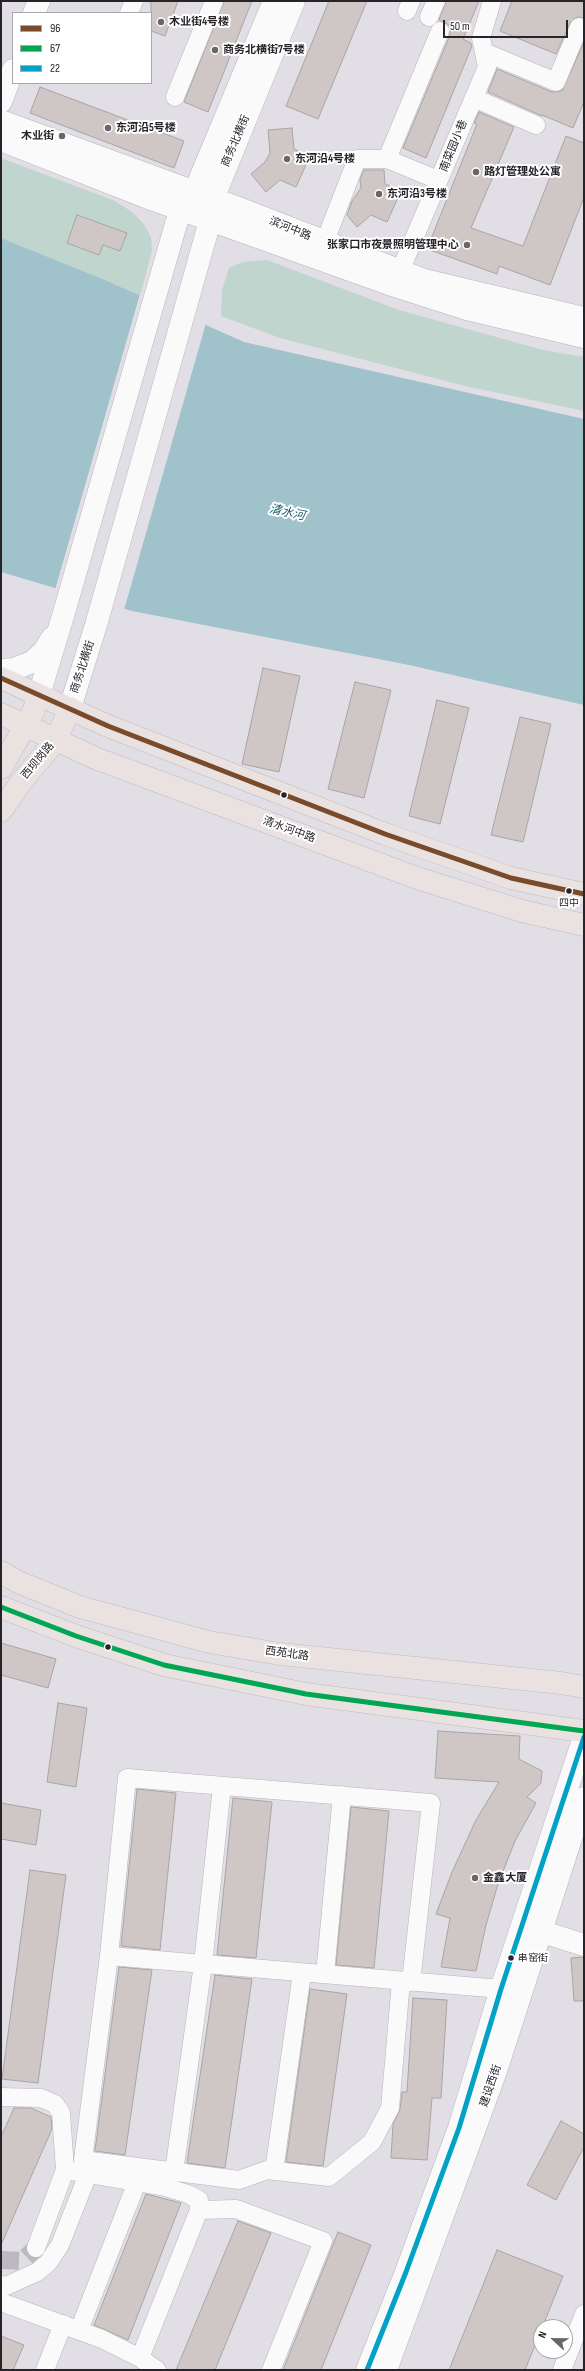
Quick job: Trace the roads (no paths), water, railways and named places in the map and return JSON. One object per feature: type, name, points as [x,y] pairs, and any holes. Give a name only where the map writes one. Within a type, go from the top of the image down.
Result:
[{"type":"main road","points":[[34,12],[39,1]]},
{"type":"main road","name":"商务北横街","points":[[196,201],[274,1]]},
{"type":"main road","name":"商务北横街","points":[[63,618],[161,276],[294,1]]},
{"type":"main road","points":[[1,102],[12,73]]},
{"type":"main road","name":"滨河中路","points":[[1,121],[321,251],[397,278],[467,309],[584,337]]},
{"type":"main road","name":"滨河中路","points":[[1,140],[196,201],[210,221],[321,251]]},
{"type":"main road","name":"商务北横街","points":[[47,717],[81,673],[96,625],[210,221],[196,201]]},
{"type":"main road","name":"滨河中路","points":[[397,278],[424,280],[584,318]]},
{"type":"main road","points":[[1,670],[14,669],[32,662],[44,651],[63,618]]},
{"type":"main road","points":[[1,768],[47,717],[63,618]]},
{"type":"main road","points":[[81,673],[87,704],[92,712],[108,726]]},
{"type":"main road","name":"清水河中路","points":[[1,678],[95,758],[417,878],[522,911],[584,926]]},
{"type":"main road","name":"清水河中路","points":[[1,714],[47,717],[108,726],[385,834],[511,878],[584,894]]},
{"type":"main road","name":"西坝岗路","points":[[1,811],[22,781],[47,717]]},
{"type":"main road","points":[[22,781],[46,763],[66,755],[77,754],[95,758]]},
{"type":"main road","name":"西苑北路","points":[[1,1572],[18,1582],[80,1607],[209,1642],[280,1654],[561,1683],[584,1687]]},
{"type":"main road","points":[[1,1607],[76,1636],[164,1665],[306,1694],[584,1731]]},
{"type":"main road","name":"建设西街","points":[[367,2370],[406,2272],[511,1992],[532,1928],[584,1737]]},
{"type":"main road","name":"建设西街","points":[[532,1928],[584,1798]]},
{"type":"main road","points":[[532,1928],[584,1945]]},
{"type":"main road","name":"建设西街","points":[[386,2370],[491,2086],[511,1992]]},
{"type":"street","points":[[129,12],[134,1]]},
{"type":"street","points":[[175,97],[214,1]]},
{"type":"street","name":"南菜园小巷","points":[[397,278],[438,180],[442,176],[487,67],[481,38],[492,1]]},
{"type":"street","points":[[484,52],[556,82],[579,27]]},
{"type":"street","points":[[387,159],[440,31]]},
{"type":"street","points":[[474,98],[536,125]]},
{"type":"street","points":[[439,207],[472,127],[463,124]]},
{"type":"street","points":[[321,251],[357,159],[387,159],[438,180]]},
{"type":"street","points":[[126,1778],[342,1795],[431,1803],[390,2108],[372,2142],[329,2177],[262,2171],[239,2180],[83,2160],[109,1956],[126,1778]]},
{"type":"street","points":[[174,2172],[203,1964],[222,1786]]},
{"type":"street","points":[[325,1974],[342,1795]]},
{"type":"street","points":[[109,1956],[325,1974],[511,1992]]},
{"type":"street","points":[[274,2171],[302,1973]]},
{"type":"street","points":[[1,2097],[41,2098],[55,2104],[61,2113],[65,2170],[36,2248]]},
{"type":"street","points":[[65,2170],[137,2182],[188,2194],[199,2200],[199,2210],[140,2358]]},
{"type":"street","points":[[1,2285],[6,2286],[37,2272],[48,2263],[60,2245],[88,2174]]},
{"type":"street","points":[[83,2320],[137,2182]]},
{"type":"street","points":[[199,2210],[236,2209],[323,2241],[271,2370]]},
{"type":"street","points":[[1,2302],[102,2339],[140,2358],[157,2370]]},
{"type":"street","points":[[562,2370],[584,2314]]},
{"type":"street","points":[[45,2370],[63,2324]]},
{"type":"water","name":"清水河","points":[[1,238],[107,281],[244,342],[584,419],[584,705],[409,665],[132,611],[1,572]]},
{"type":"tunnel","points":[[1,2260],[22,2261],[36,2248]]},
{"type":"place","name":"木业街4号楼","points":[[161,22]]},
{"type":"place","name":"商务北横街7号楼","points":[[215,50]]},
{"type":"place","name":"东河沿5号楼","points":[[108,128]]},
{"type":"place","name":"木业街","points":[[62,136]]},
{"type":"place","name":"东河沿4号楼","points":[[287,159]]},
{"type":"place","name":"路灯管理处公寓","points":[[476,172]]},
{"type":"place","name":"东河沿3号楼","points":[[379,194]]},
{"type":"place","name":"张家口市夜景照明管理中心","points":[[467,245]]},
{"type":"place","name":"四中","points":[[569,891]]},
{"type":"place","name":"金鑫大厦","points":[[475,1878]]},
{"type":"place","name":"串窑街","points":[[511,1958]]}]
